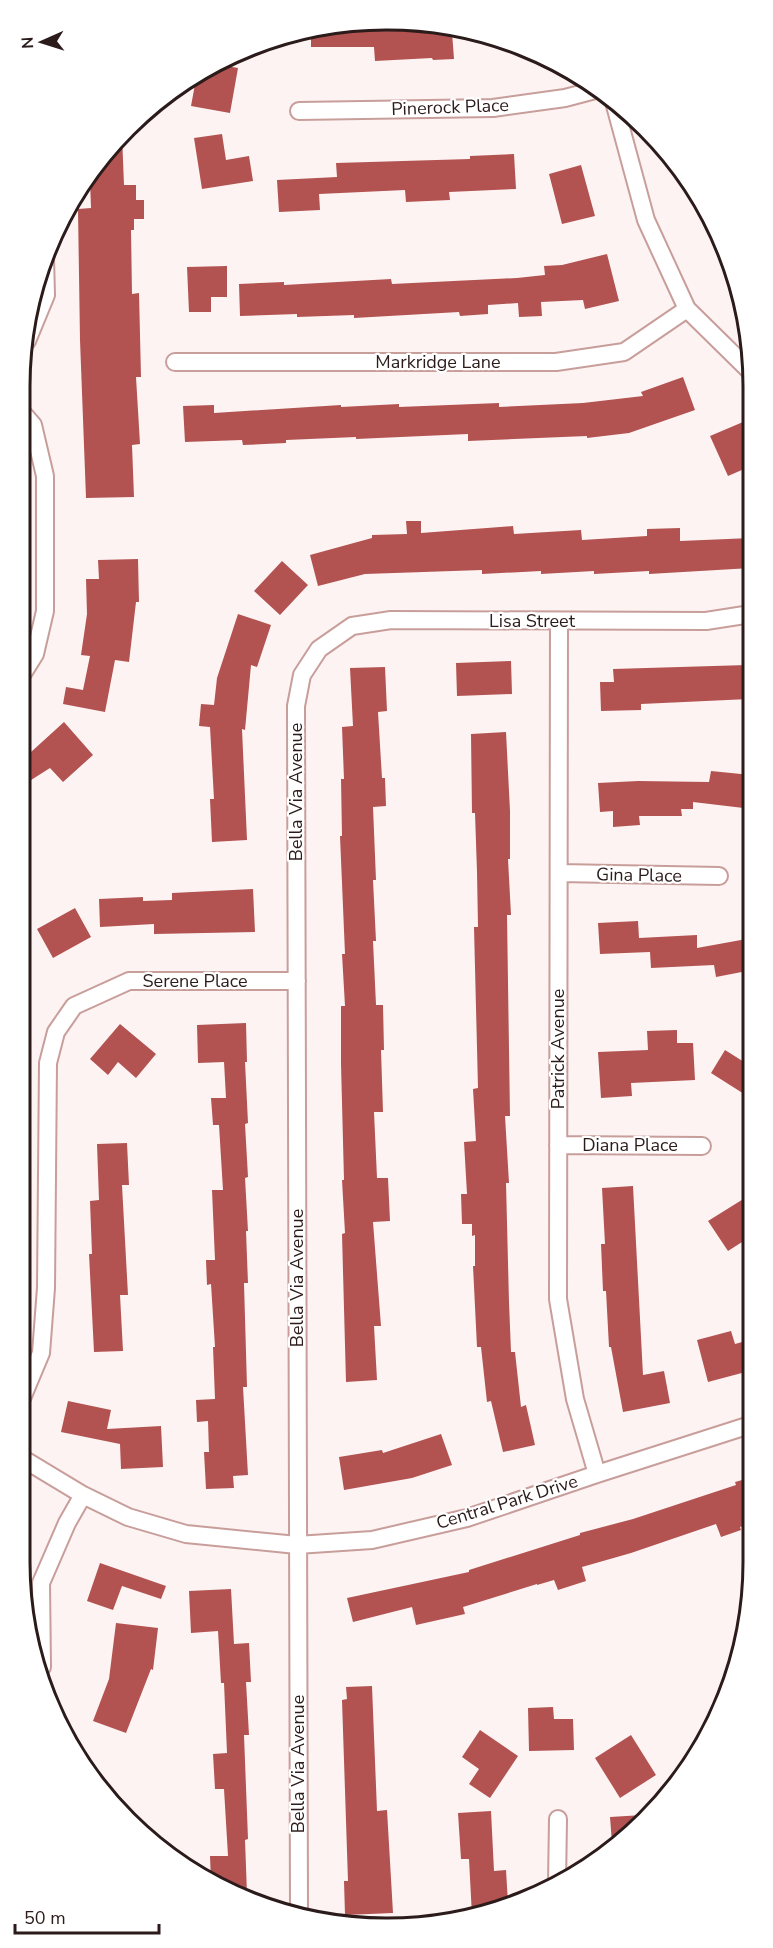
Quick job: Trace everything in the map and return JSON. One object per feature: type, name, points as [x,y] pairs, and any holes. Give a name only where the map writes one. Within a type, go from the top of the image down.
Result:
[{"type":"street","name":"Pinerock Place","points":[[299,111],[493,108],[565,98],[588,92]]},
{"type":"street","points":[[617,114],[646,220],[687,309],[742,363]]},
{"type":"street","points":[[37,317],[46,295],[46,282]]},
{"type":"street","name":"Markridge Lane","points":[[175,362],[556,362],[624,352],[687,309]]},
{"type":"street","points":[[30,422],[33,425],[45,476],[45,611],[35,654],[30,662]]},
{"type":"street","name":"Lisa Street","points":[[319,649],[352,626],[391,620],[706,621],[743,615]]},
{"type":"street","name":"Patrick Avenue","points":[[559,621],[558,1299],[576,1399],[597,1474]]},
{"type":"street","name":"Bella Via Avenue","points":[[299,1907],[296,706],[302,675],[319,649]]},
{"type":"street","name":"Gina Place","points":[[560,873],[719,876]]},
{"type":"street","name":"Serene Place","points":[[30,1379],[41,1353],[46,1288],[48,1063],[56,1032],[74,1006],[129,981],[297,981]]},
{"type":"street","name":"Diana Place","points":[[558,1146],[702,1146]]},
{"type":"street","name":"Central Park Drive","points":[[30,1463],[83,1495],[129,1517],[186,1534],[297,1545],[372,1539],[467,1518],[743,1428]]},
{"type":"street","points":[[42,1653],[41,1583],[67,1523],[83,1495]]},
{"type":"street","points":[[556,1875],[558,1819]]},
{"type":"building","points":[[410,31],[452,36],[454,59],[375,61],[374,47],[311,47],[311,38],[340,33]]},
{"type":"building","points":[[230,67],[238,68],[230,113],[191,106],[195,86]]},
{"type":"building","points":[[222,134],[226,160],[249,156],[253,181],[202,189],[194,138]]},
{"type":"building","points":[[122,146],[124,185],[136,185],[136,200],[144,200],[144,219],[134,219],[134,230],[131,230],[132,294],[139,293],[141,377],[136,377],[140,444],[132,445],[134,497],[86,498],[78,209],[91,208],[90,188]]},
{"type":"building","points":[[514,154],[516,189],[449,192],[450,200],[406,202],[405,190],[319,194],[320,210],[279,212],[277,180],[337,177],[336,163],[470,159],[470,156]]},
{"type":"building","points":[[581,165],[595,216],[562,224],[549,174]]},
{"type":"building","points":[[607,254],[619,301],[585,309],[583,300],[541,302],[542,316],[519,317],[518,303],[488,305],[488,314],[460,316],[459,312],[354,318],[354,315],[297,317],[297,314],[240,316],[239,284],[284,282],[284,285],[391,279],[392,284],[517,278],[545,275],[544,266],[562,265]]},
{"type":"building","points":[[227,266],[227,297],[211,297],[211,312],[189,312],[187,267]]},
{"type":"building","points":[[683,377],[695,410],[629,433],[587,438],[587,436],[468,441],[468,434],[286,440],[286,443],[243,445],[242,440],[185,442],[183,406],[214,405],[214,413],[341,405],[341,407],[399,404],[399,407],[499,403],[499,407],[583,403],[643,396],[641,392]]},
{"type":"building","points":[[743,422],[743,469],[728,476],[710,436]]},
{"type":"building","points":[[406,521],[421,521],[421,533],[513,526],[514,534],[581,530],[582,540],[647,536],[647,529],[680,528],[680,541],[743,538],[743,568],[649,574],[649,571],[594,574],[594,571],[541,574],[541,571],[482,574],[482,570],[365,574],[318,586],[310,555],[372,538],[372,535],[407,534]]},
{"type":"building","points":[[138,559],[139,602],[136,602],[129,662],[115,660],[105,712],[63,704],[66,687],[83,690],[90,656],[81,655],[87,614],[86,579],[99,579],[98,560]]},
{"type":"building","points":[[282,561],[308,585],[280,615],[254,591]]},
{"type":"building","points":[[238,614],[271,625],[257,667],[251,665],[245,730],[242,729],[247,840],[212,842],[210,799],[214,799],[210,727],[199,726],[201,704],[214,705],[217,678]]},
{"type":"building","points":[[511,661],[512,694],[457,696],[456,663]]},
{"type":"building","points":[[743,665],[743,699],[641,704],[641,710],[601,711],[600,682],[614,682],[613,669]]},
{"type":"building","points":[[385,667],[387,711],[378,712],[386,806],[373,807],[376,941],[373,941],[376,1005],[383,1005],[384,1050],[381,1050],[383,1112],[374,1112],[377,1178],[388,1178],[390,1221],[373,1222],[381,1326],[374,1326],[377,1380],[346,1382],[342,1234],[345,1233],[342,1180],[344,1180],[341,1006],[345,1006],[342,954],[345,954],[340,836],[342,836],[341,779],[344,779],[342,727],[353,726],[350,668]]},
{"type":"building","points":[[64,722],[93,755],[63,782],[50,768],[30,781],[30,753]]},
{"type":"building","points":[[506,732],[510,811],[510,859],[508,859],[511,915],[507,915],[510,1116],[505,1116],[509,1183],[506,1183],[511,1352],[515,1352],[521,1407],[526,1405],[535,1445],[503,1452],[491,1401],[487,1402],[481,1347],[477,1347],[473,1266],[475,1266],[475,1235],[472,1236],[472,1224],[462,1224],[461,1194],[467,1194],[464,1142],[476,1141],[473,1089],[478,1088],[474,927],[478,927],[477,872],[475,813],[472,813],[471,734]]},
{"type":"building","points":[[711,771],[743,774],[743,808],[693,802],[693,809],[681,809],[682,816],[639,816],[640,825],[613,827],[613,811],[600,812],[598,783],[709,782]]},
{"type":"building","points":[[253,889],[255,932],[154,934],[154,924],[100,927],[99,899],[143,897],[143,901],[172,900],[172,893]]},
{"type":"building","points":[[75,908],[91,937],[53,958],[37,929]]},
{"type":"building","points":[[638,921],[639,938],[697,935],[697,948],[743,940],[743,972],[716,977],[714,965],[651,968],[650,952],[600,954],[598,923]]},
{"type":"building","points":[[246,1023],[248,1123],[245,1124],[248,1177],[245,1178],[248,1283],[244,1283],[247,1387],[243,1387],[248,1475],[233,1476],[234,1488],[206,1489],[204,1452],[209,1452],[208,1421],[197,1422],[196,1400],[215,1399],[213,1347],[215,1347],[211,1284],[207,1285],[206,1260],[215,1260],[212,1190],[223,1190],[219,1125],[213,1125],[211,1098],[226,1098],[224,1062],[198,1063],[197,1025]]},
{"type":"building","points":[[120,1024],[156,1054],[136,1078],[118,1062],[108,1075],[90,1059]]},
{"type":"building","points":[[677,1030],[677,1043],[693,1043],[695,1080],[631,1083],[632,1096],[601,1098],[598,1052],[648,1050],[647,1031]]},
{"type":"building","points":[[725,1050],[743,1061],[743,1093],[711,1073]]},
{"type":"building","points":[[127,1143],[129,1185],[122,1185],[128,1295],[120,1295],[123,1351],[94,1352],[89,1254],[92,1254],[90,1201],[99,1200],[97,1144]]},
{"type":"building","points":[[633,1186],[643,1375],[664,1371],[670,1403],[623,1412],[611,1347],[609,1347],[606,1291],[603,1291],[601,1244],[605,1244],[602,1188]]},
{"type":"building","points":[[743,1199],[743,1241],[728,1251],[708,1221]]},
{"type":"building","points":[[731,1331],[735,1344],[743,1342],[743,1373],[708,1382],[697,1340]]},
{"type":"building","points":[[68,1401],[111,1410],[107,1429],[161,1426],[163,1467],[121,1469],[120,1444],[61,1432]]},
{"type":"building","points":[[441,1434],[452,1465],[412,1478],[344,1490],[339,1457],[382,1450],[383,1453]]},
{"type":"building","points":[[743,1480],[743,1526],[740,1527],[741,1530],[721,1537],[716,1524],[582,1567],[586,1581],[558,1590],[554,1580],[537,1584],[463,1607],[465,1614],[416,1625],[412,1607],[353,1622],[347,1598],[469,1572],[469,1570],[580,1535],[580,1533],[633,1519],[736,1485],[735,1482]]},
{"type":"building","points":[[100,1563],[166,1586],[161,1599],[122,1586],[113,1610],[87,1601]]},
{"type":"building","points":[[231,1589],[234,1644],[249,1643],[251,1682],[246,1682],[249,1735],[244,1735],[248,1839],[245,1840],[247,1889],[211,1871],[210,1856],[228,1856],[224,1789],[215,1789],[213,1754],[227,1753],[224,1683],[221,1683],[218,1631],[191,1633],[189,1591]]},
{"type":"building","points":[[116,1623],[158,1628],[153,1670],[151,1669],[126,1733],[93,1721],[109,1679]]},
{"type":"building","points":[[372,1686],[377,1811],[387,1810],[393,1913],[345,1915],[344,1881],[348,1881],[342,1700],[347,1699],[346,1687]]},
{"type":"building","points":[[553,1707],[554,1719],[573,1719],[574,1750],[529,1751],[528,1708]]},
{"type":"building","points":[[480,1730],[518,1756],[490,1798],[469,1784],[479,1769],[462,1757]]},
{"type":"building","points":[[631,1735],[656,1775],[620,1798],[595,1758]]},
{"type":"building","points":[[491,1811],[494,1871],[506,1870],[508,1897],[472,1908],[469,1859],[461,1859],[458,1813]]},
{"type":"building","points":[[638,1815],[612,1838],[610,1817]]}]
